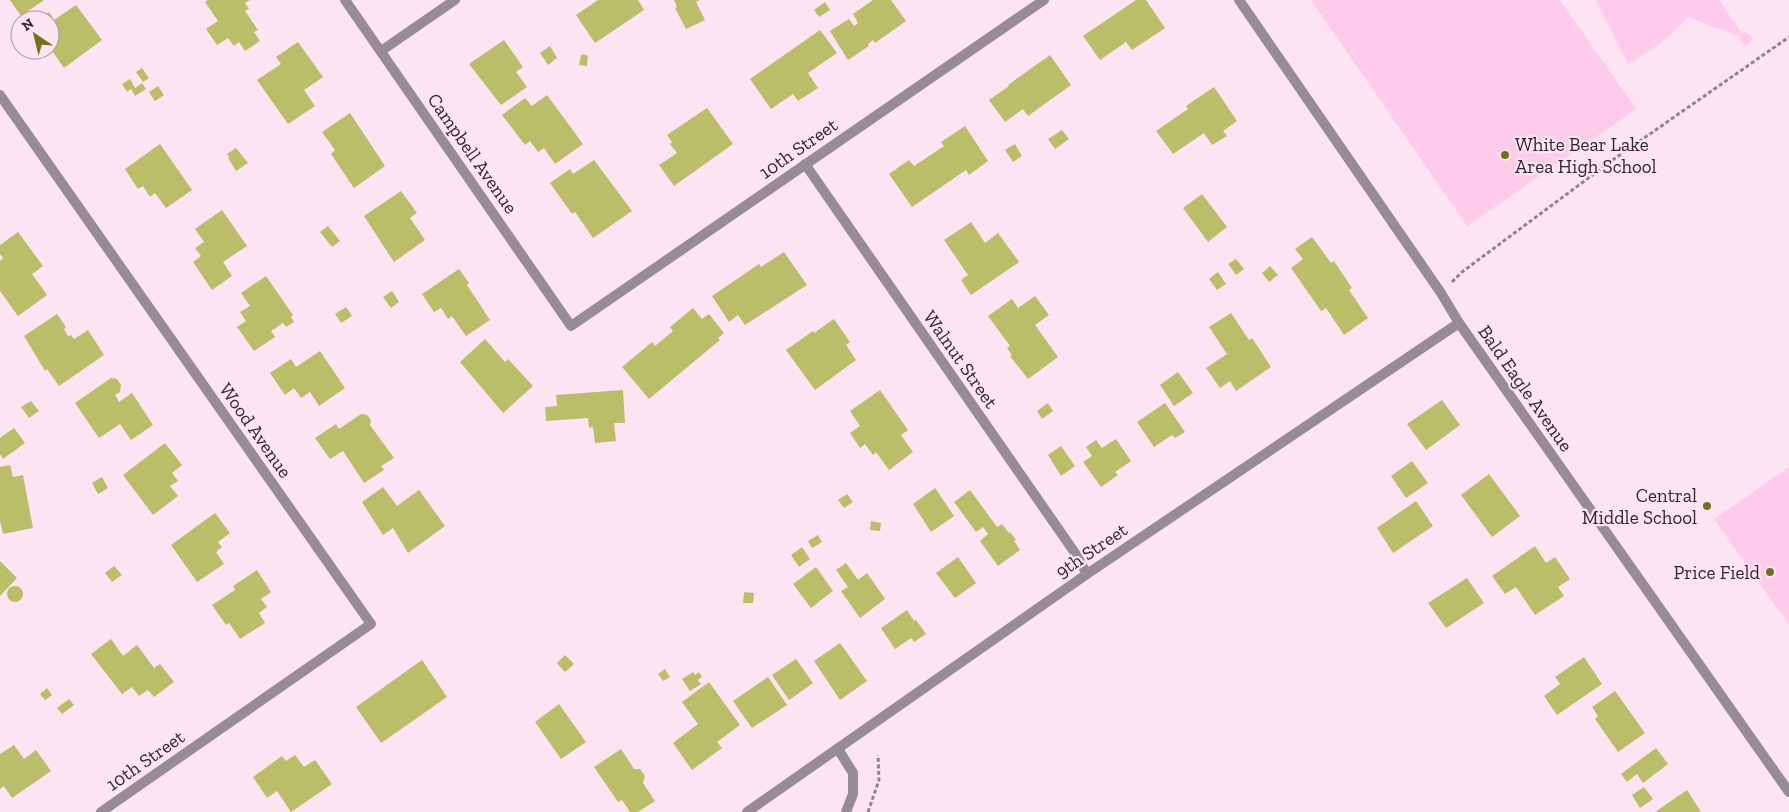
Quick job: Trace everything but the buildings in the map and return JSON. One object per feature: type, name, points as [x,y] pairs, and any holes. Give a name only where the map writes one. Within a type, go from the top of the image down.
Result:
[{"type":"street","name":"Campbell Avenue","points":[[344,0],[572,326]]},
{"type":"street","points":[[381,51],[455,0]]},
{"type":"street","name":"10th Street","points":[[572,326],[1044,0]]},
{"type":"street","name":"Bald Eagle Avenue","points":[[1239,0],[1459,323],[1789,792]]},
{"type":"street","name":"Wood Avenue","points":[[0,95],[371,624],[209,736]]},
{"type":"street","name":"Walnut Street","points":[[805,164],[1075,553],[1087,574]]},
{"type":"street","name":"9th Street","points":[[747,812],[1087,574],[1459,323]]},
{"type":"street","name":"10th Street","points":[[101,812],[209,736]]},
{"type":"street","points":[[838,748],[853,773],[853,794],[846,812]]},
{"type":"path","points":[[1441,294],[1462,272],[1614,159],[1789,37]]},
{"type":"path","points":[[868,812],[879,780],[878,755]]},
{"type":"shaded area","points":[[1311,0],[1560,0],[1636,109],[1467,226]]},
{"type":"shaded area","points":[[1596,0],[1719,0],[1742,34],[1745,31],[1753,38],[1746,46],[1739,39],[1741,37],[1688,17],[1660,43],[1628,64]]},
{"type":"shaded area","name":"Price Field","points":[[1789,467],[1789,625],[1714,519]]},
{"type":"place","name":"White Bear Lake Area High School","points":[[1505,155]]},
{"type":"place","name":"Central Middle School","points":[[1707,506]]},
{"type":"place","name":"Price Field","points":[[1770,572]]}]
